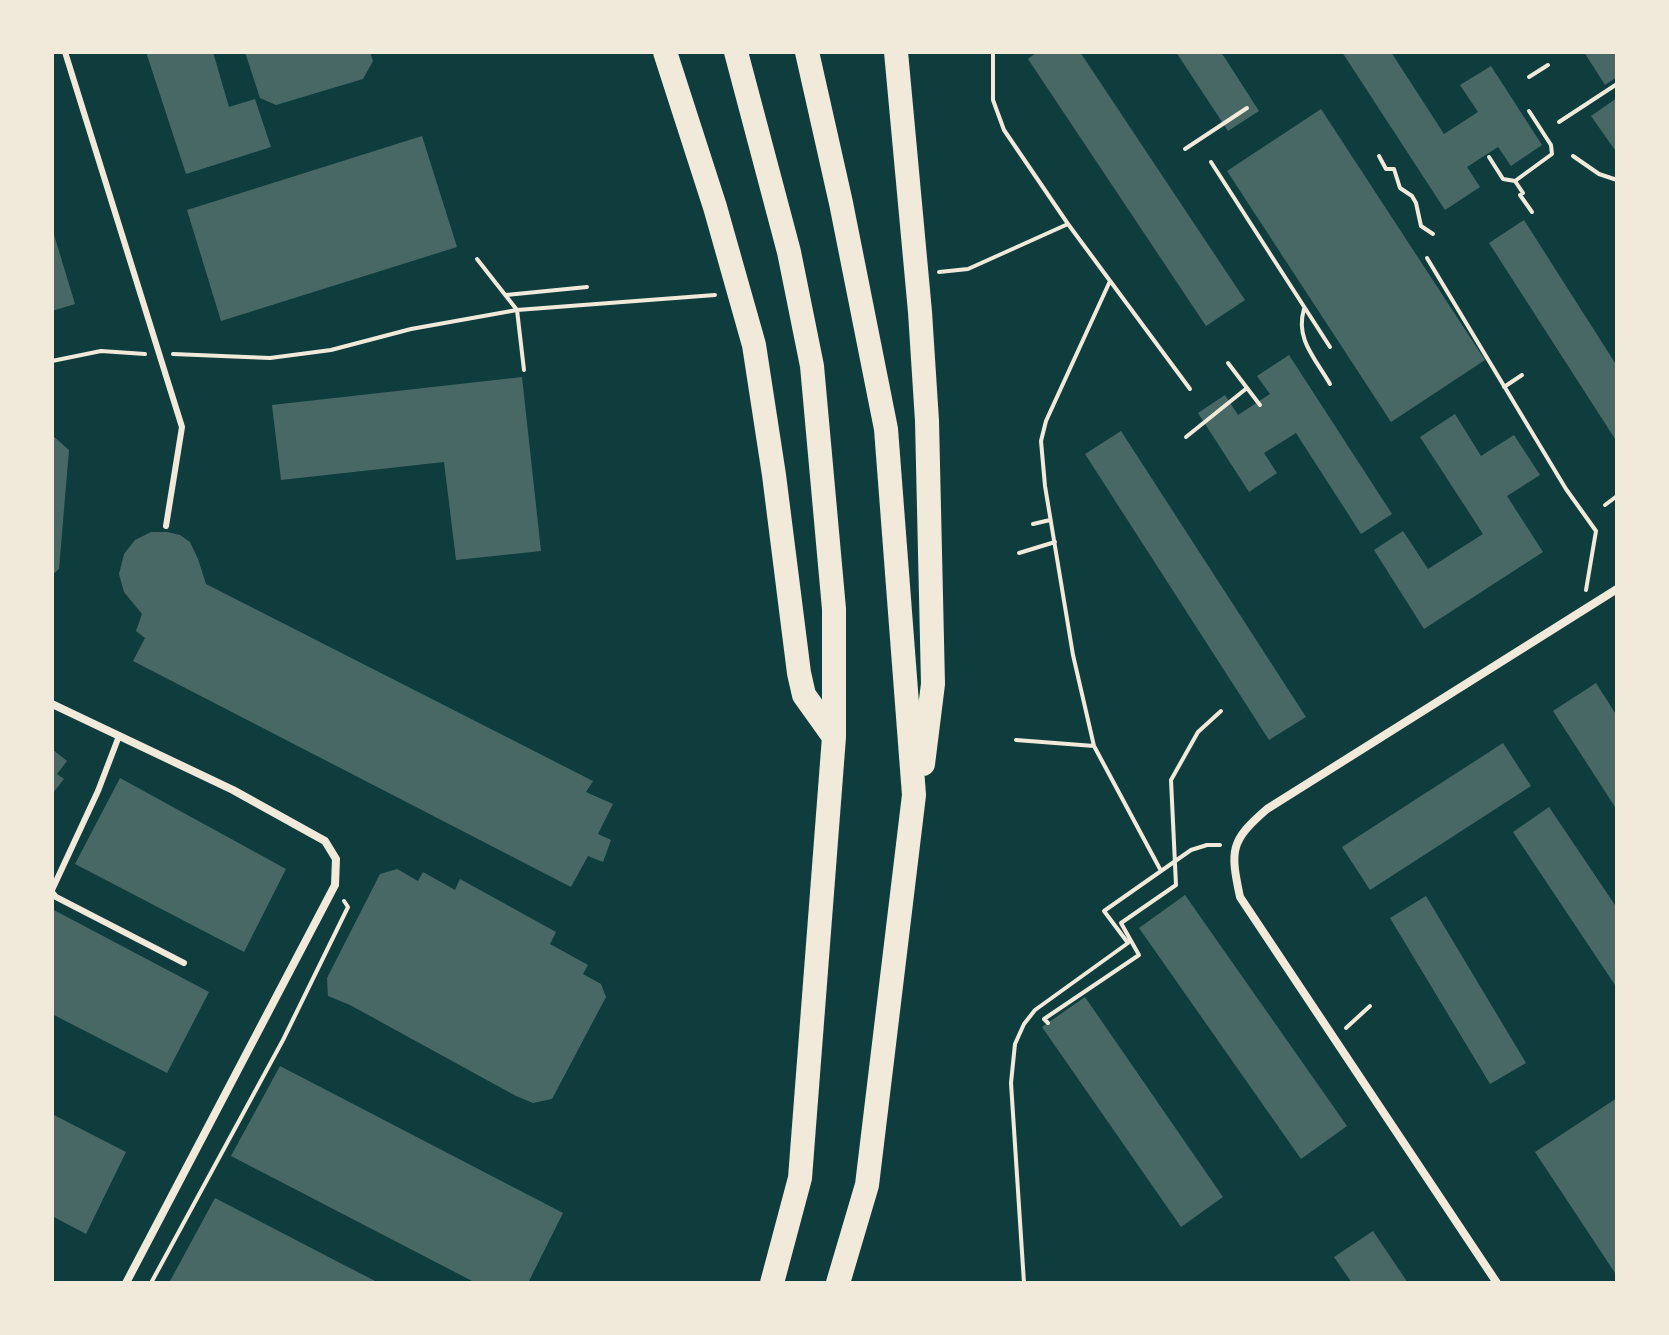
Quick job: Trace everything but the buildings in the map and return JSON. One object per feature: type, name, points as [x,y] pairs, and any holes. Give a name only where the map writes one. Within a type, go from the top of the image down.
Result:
[{"type":"highway","points":[[665,52],[715,207],[754,345],[801,684],[804,695],[834,737]]},
{"type":"highway","points":[[736,52],[789,252],[812,366],[834,609],[834,737],[800,1178],[772,1283]]},
{"type":"highway","points":[[807,52],[886,429],[914,795]]},
{"type":"highway","points":[[838,1283],[867,1185],[914,795],[922,766],[933,684],[927,421],[896,52]]},
{"type":"street","points":[[1497,1283],[1240,897],[1234,847],[1248,826],[1267,809],[1617,589]]},
{"type":"street","points":[[52,704],[233,790],[325,841],[336,859],[335,885],[126,1283]]},
{"type":"lane","points":[[65,52],[182,427],[166,526]]},
{"type":"lane","points":[[119,736],[98,791],[52,891],[56,897],[184,963]]},
{"type":"path","points":[[993,52],[993,100],[1004,130],[1068,224],[1190,389]]},
{"type":"path","points":[[1529,77],[1548,65]]},
{"type":"path","points":[[1559,122],[1617,84]]},
{"type":"path","points":[[1185,149],[1247,108]]},
{"type":"path","points":[[1489,157],[1503,179],[1515,181],[1552,154],[1551,145],[1529,111]]},
{"type":"path","points":[[1379,156],[1386,169],[1394,169],[1400,188],[1412,196],[1421,226],[1433,234]]},
{"type":"path","points":[[1573,156],[1599,174],[1617,180]]},
{"type":"path","points":[[1211,162],[1330,347]]},
{"type":"path","points":[[1515,181],[1532,212]]},
{"type":"path","points":[[968,269],[1068,224]]},
{"type":"path","points":[[1427,258],[1566,489],[1596,531],[1585,598]]},
{"type":"path","points":[[477,259],[517,310],[524,370]]},
{"type":"path","points":[[1110,281],[1046,421],[1041,441],[1073,655],[1094,746],[1160,869]]},
{"type":"path","points":[[506,295],[587,287]]},
{"type":"path","points":[[52,361],[101,351],[129,355],[270,358],[331,350],[411,329],[517,310],[714,295]]},
{"type":"path","points":[[1304,309],[1301,335],[1330,384]]},
{"type":"path","points":[[1228,363],[1260,405]]},
{"type":"path","points":[[1504,387],[1522,375]]},
{"type":"path","points":[[1186,437],[1247,388]]},
{"type":"path","points":[[1605,505],[1617,496]]},
{"type":"path","points":[[1033,524],[1051,520]]},
{"type":"path","points":[[1019,553],[1055,542]]},
{"type":"path","points":[[1048,1023],[1044,1019],[1139,955],[1121,923],[1176,885],[1171,780],[1198,732],[1221,711]]},
{"type":"path","points":[[1016,740],[1094,746]]},
{"type":"path","points":[[1024,1283],[1011,1083],[1015,1044],[1024,1024],[1035,1010],[1128,943],[1104,911],[1191,850],[1207,845],[1234,847]]},
{"type":"path","points":[[151,1283],[283,1040],[348,907],[335,885]]},
{"type":"path","points":[[1346,1028],[1370,1006]]}]
